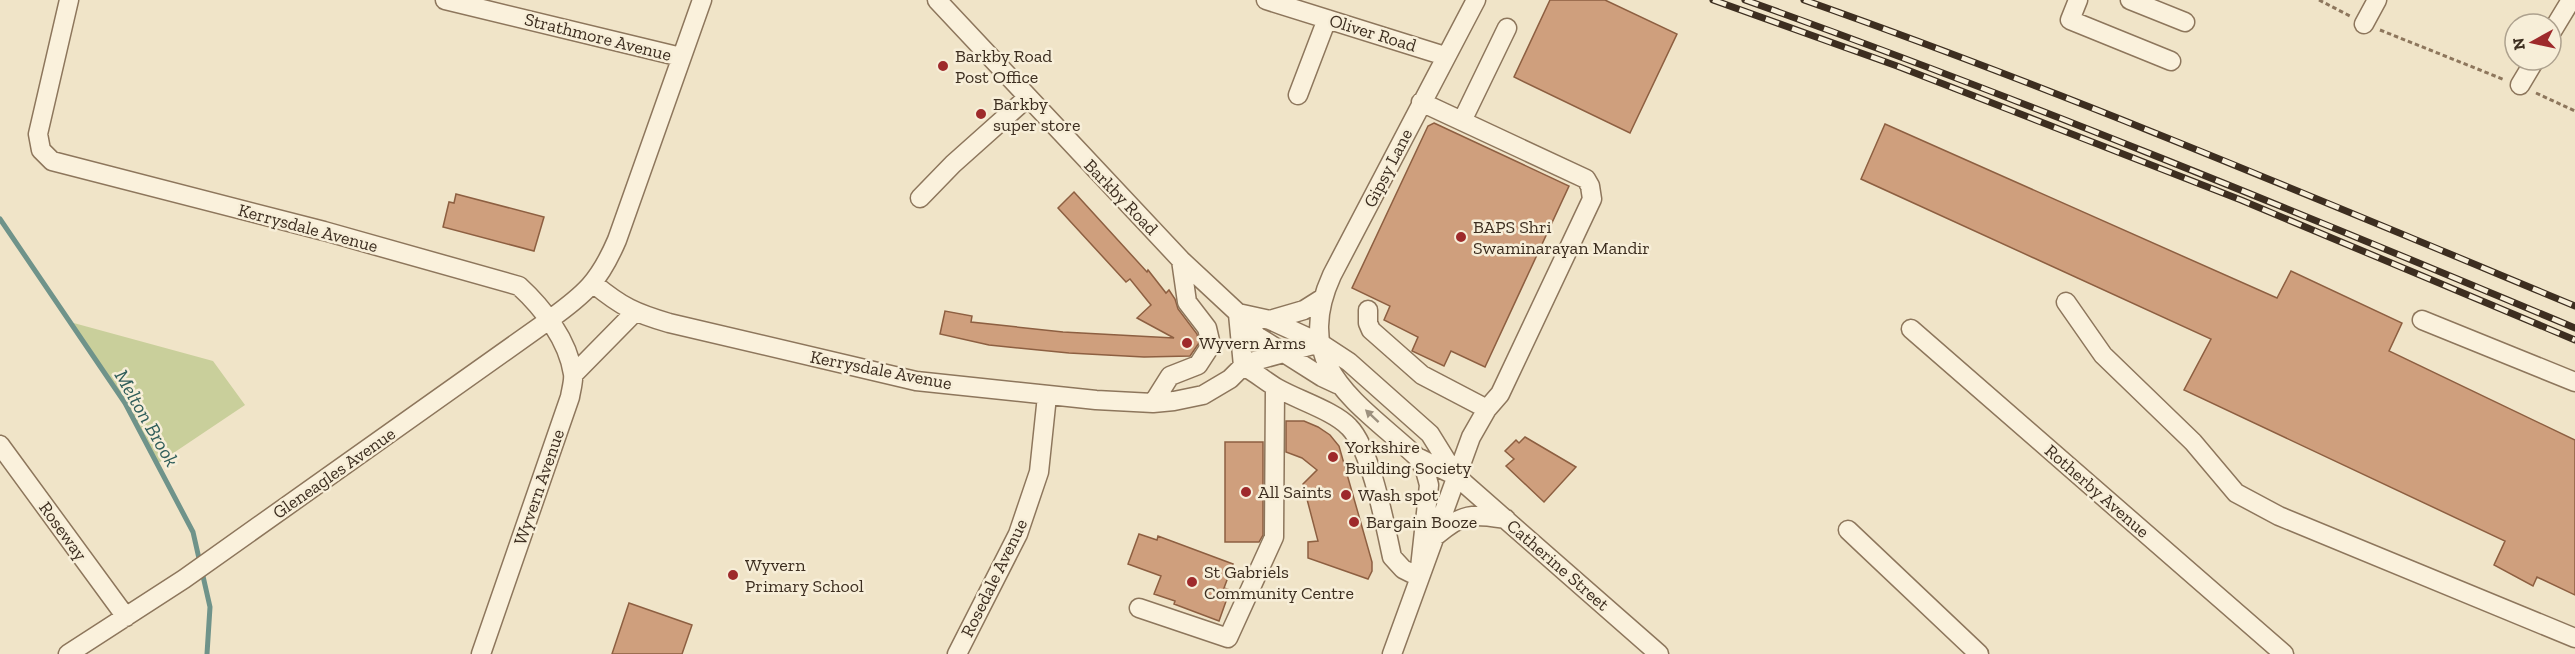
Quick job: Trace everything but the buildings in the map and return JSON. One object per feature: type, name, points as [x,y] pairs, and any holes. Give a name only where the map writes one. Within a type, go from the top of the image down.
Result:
[{"type":"street","name":"Kerrysdale Avenue","points":[[69,0],[38,134],[41,150],[52,161],[324,231],[519,286],[532,298],[549,321]]},
{"type":"street","name":"Strathmore Avenue","points":[[445,0],[681,57]]},
{"type":"street","points":[[594,284],[604,269],[616,240],[702,0]]},
{"type":"street","name":"Barkby Road","points":[[937,0],[1181,260],[1238,313],[1257,336],[1339,385]]},
{"type":"street","name":"Oliver Road","points":[[1266,0],[1445,56]]},
{"type":"street","name":"Gipsy Lane","points":[[1419,577],[1429,485],[1425,470],[1417,457],[1339,385],[1325,361],[1320,343],[1323,298],[1332,275],[1476,0]]},
{"type":"street","points":[[2078,0],[2070,20],[2171,61]]},
{"type":"street","points":[[2130,0],[2185,22]]},
{"type":"street","points":[[2364,24],[2377,0]]},
{"type":"street","points":[[2563,13],[2571,0]]},
{"type":"street","points":[[1298,95],[1327,19]]},
{"type":"street","points":[[1462,121],[1507,28]]},
{"type":"street","points":[[2520,85],[2528,72]]},
{"type":"street","points":[[920,198],[953,164],[1027,98]]},
{"type":"street","name":"Gipsy Lane","points":[[1392,654],[1471,437],[1505,383],[1592,199],[1592,192],[1586,179],[1422,102]]},
{"type":"street","points":[[1153,403],[1170,376],[1198,365],[1211,345],[1207,328],[1187,302],[1181,260]]},
{"type":"street","name":"Kerrysdale Avenue","points":[[594,284],[615,302],[634,313],[746,342],[916,381],[1047,396],[1153,403],[1174,401],[1203,395],[1230,379],[1243,366],[1281,352],[1320,343]]},
{"type":"street","name":"Gleneagles Avenue","points":[[68,654],[184,579],[549,321],[594,284]]},
{"type":"street","points":[[1270,320],[1304,310],[1323,298]]},
{"type":"street","points":[[2066,302],[2103,355],[2193,442],[2236,493],[2279,516],[2575,638]]},
{"type":"street","points":[[1368,310],[1368,323],[1371,330],[1422,375],[1487,409]]},
{"type":"street","points":[[573,375],[634,313]]},
{"type":"street","points":[[1419,577],[1403,569],[1392,557],[1364,451],[1350,428],[1332,414],[1275,387],[1259,374],[1243,366],[1238,313],[1270,320],[1320,343],[1349,362],[1430,434],[1456,476]]},
{"type":"street","points":[[2422,320],[2575,382]]},
{"type":"street","name":"Wyvern Avenue","points":[[481,654],[570,397],[573,375],[568,355],[549,321]]},
{"type":"street","name":"Rotherby Avenue","points":[[1911,328],[2284,654]]},
{"type":"street","points":[[1139,608],[1228,638],[1274,537],[1275,387]]},
{"type":"street","name":"Rosedale Avenue","points":[[957,654],[1018,534],[1039,472],[1047,396]]},
{"type":"street","name":"Roseway","points":[[0,445],[126,617]]},
{"type":"street","points":[[1417,457],[1456,476]]},
{"type":"street","name":"Catherine Street","points":[[1456,476],[1659,654]]},
{"type":"street","points":[[1437,535],[1455,520],[1476,515],[1506,519]]},
{"type":"street","points":[[1848,530],[1979,654]]},
{"type":"path","points":[[2319,0],[2364,24],[2520,85],[2575,111]]},
{"type":"green space","points":[[70,322],[213,361],[245,405],[157,464],[125,403]]},
{"type":"waterway","name":"Melton Brook","points":[[0,219],[125,403],[193,532],[210,607],[207,654]]},
{"type":"railway","points":[[1713,0],[1897,66],[2241,200],[2575,340]]},
{"type":"railway","points":[[1745,0],[1954,77],[2162,158],[2575,328]]},
{"type":"railway","points":[[1804,0],[2095,109],[2575,306]]},
{"type":"place","name":"Barkby Road Post Office","points":[[943,66]]},
{"type":"place","name":"Barkby super store","points":[[981,114]]},
{"type":"place","name":"BAPS Shri Swaminarayan Mandir","points":[[1461,237]]},
{"type":"place","name":"Wyvern Arms","points":[[1187,343]]},
{"type":"place","name":"Yorkshire Building Society","points":[[1333,457]]},
{"type":"place","name":"All Saints","points":[[1246,492]]},
{"type":"place","name":"Wash spot","points":[[1346,495]]},
{"type":"place","name":"Bargain Booze","points":[[1354,522]]},
{"type":"place","name":"Wyvern Primary School","points":[[733,575]]},
{"type":"place","name":"St Gabriels Community Centre","points":[[1192,582]]}]
